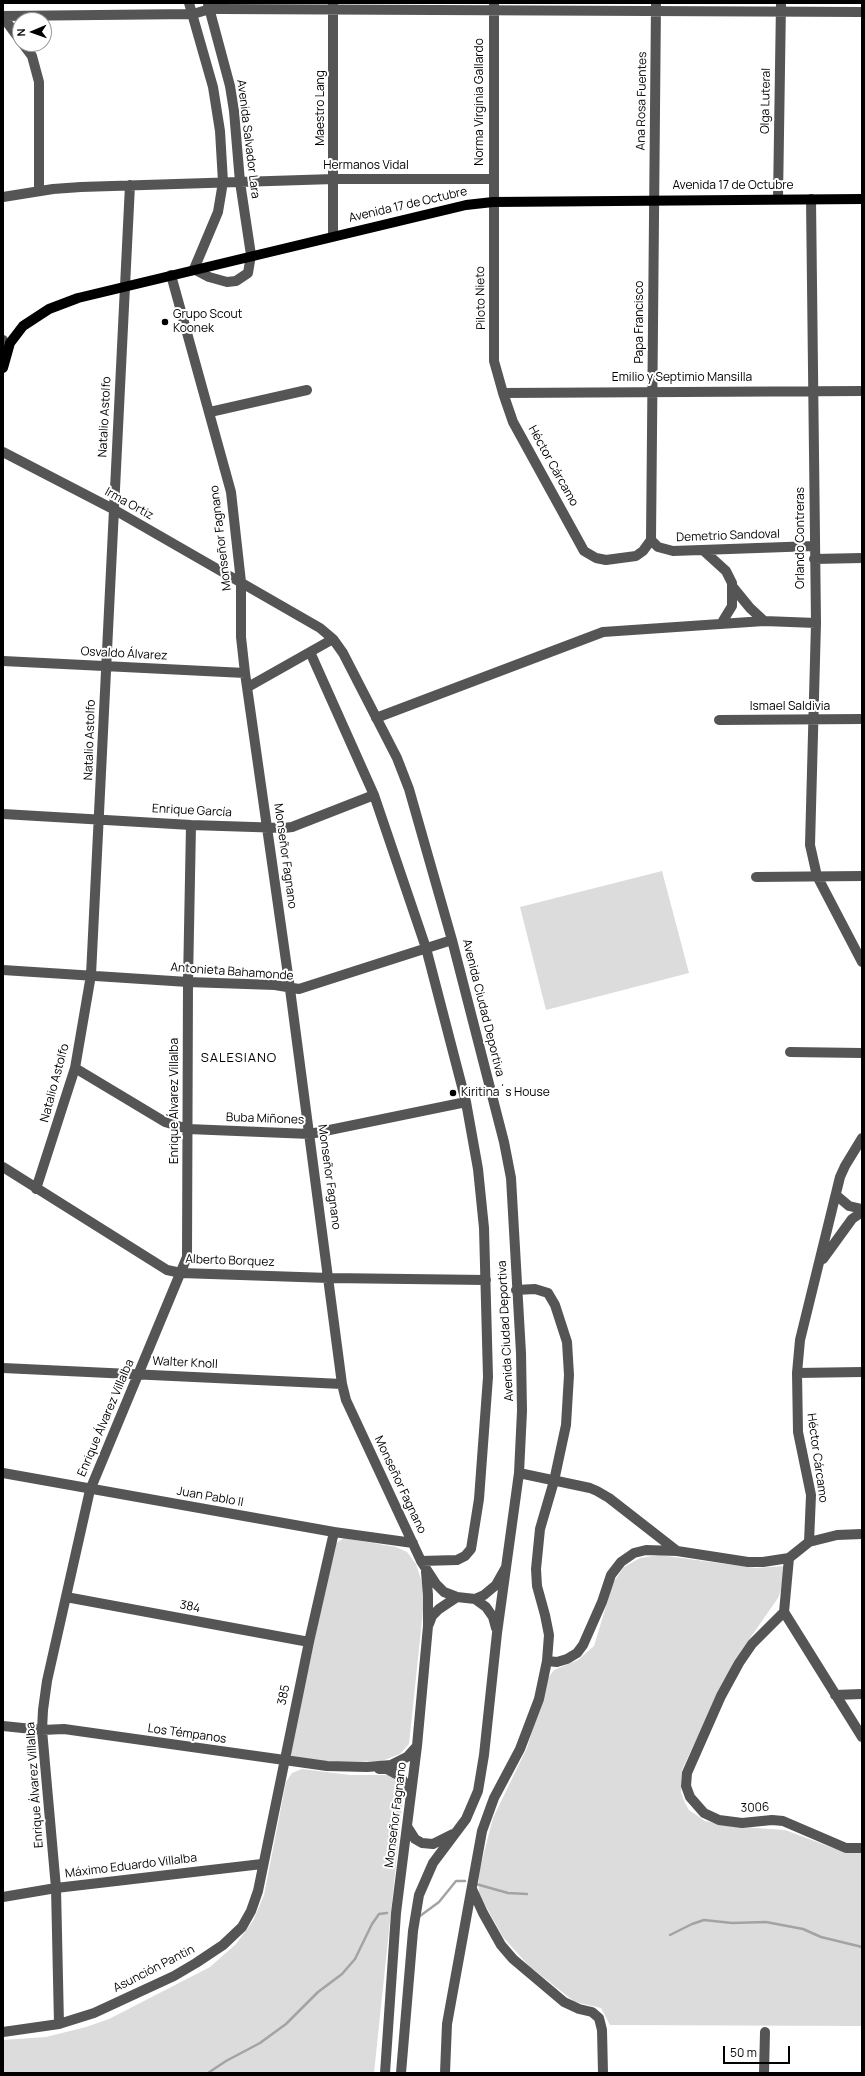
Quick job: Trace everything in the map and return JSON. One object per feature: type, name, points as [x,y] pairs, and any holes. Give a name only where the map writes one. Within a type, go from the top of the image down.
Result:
[{"type":"main road","name":"Avenida 17 de Octubre","points":[[3,368],[4,353],[16,334],[40,314],[78,298],[252,255],[466,205],[493,202],[862,199]]},
{"type":"street","points":[[190,3],[213,88],[220,131],[223,182],[218,212],[194,269],[218,281],[236,281],[248,273],[252,255]]},
{"type":"street","points":[[3,17],[193,14],[209,6],[781,7],[862,12]]},
{"type":"street","name":"Avenida Salvador Lara","points":[[209,6],[230,86],[234,111],[240,182],[252,255]]},
{"type":"street","name":"Maestro Lang","points":[[333,6],[333,236]]},
{"type":"street","name":"Norma Virginia Gallardo","points":[[493,202],[494,7]]},
{"type":"street","name":"Ana Rosa Fuentes","points":[[654,200],[656,7]]},
{"type":"street","name":"Olga Luteral","points":[[778,199],[781,7]]},
{"type":"street","points":[[3,17],[12,29]]},
{"type":"street","points":[[29,52],[32,56],[39,82],[39,191]]},
{"type":"street","name":"Hermanos Vidal","points":[[223,182],[334,179],[493,179]]},
{"type":"street","points":[[3,197],[67,188],[223,182]]},
{"type":"street","name":"Natalio Astolfo","points":[[36,1189],[76,1068],[91,975],[130,185]]},
{"type":"street","name":"Orlando Contreras","points":[[811,199],[814,391],[814,559],[816,623],[812,720],[810,845],[817,876]]},
{"type":"street","name":"Papa Francisco","points":[[651,540],[654,200]]},
{"type":"street","name":"Piloto Nieto","points":[[493,202],[494,361],[502,393]]},
{"type":"street","name":"Monseñor Fagnano","points":[[171,275],[231,492],[241,582],[241,637],[245,673],[310,1134],[342,1384],[346,1400],[423,1564],[428,1584],[428,1626],[408,1828],[396,1914],[385,2073]]},
{"type":"street","points":[[3,340],[4,353]]},
{"type":"street","points":[[210,412],[307,390]]},
{"type":"street","name":"Emilio y Septimio Mansilla","points":[[502,393],[862,391]]},
{"type":"street","name":"Héctor Cárcamo","points":[[502,393],[513,422],[584,551],[596,558],[606,560],[636,556],[651,540]]},
{"type":"street","name":"Irma Ortiz","points":[[3,452],[113,509],[241,582]]},
{"type":"street","name":"Demetrio Sandoval","points":[[651,540],[658,547],[666,550],[704,551],[814,546]]},
{"type":"street","points":[[704,551],[726,571],[732,586],[750,608],[764,621]]},
{"type":"street","points":[[814,559],[862,558]]},
{"type":"street","name":"Avenida Ciudad Deportiva","points":[[241,582],[320,628],[333,639],[343,653],[397,758],[409,789],[452,940],[505,1149],[511,1178],[522,1411],[519,1473],[508,1564],[497,1633]]},
{"type":"street","points":[[721,624],[732,606],[732,586]]},
{"type":"street","points":[[376,718],[602,632],[764,621],[816,623]]},
{"type":"street","points":[[248,687],[333,639]]},
{"type":"street","name":"Avenida Ciudad Deportiva","points":[[310,652],[374,795],[426,948],[466,1102],[480,1183],[484,1228],[488,1377],[482,1472],[471,1549],[465,1556],[457,1560],[423,1564]]},
{"type":"street","name":"Osvaldo Álvarez","points":[[3,661],[245,673]]},
{"type":"street","name":"Ismael Saldivia","points":[[719,720],[862,719]]},
{"type":"street","name":"Enrique García","points":[[3,814],[99,818],[191,825],[268,828],[292,827],[374,795]]},
{"type":"street","name":"Enrique Álvarez Villalba","points":[[59,2024],[56,1888],[42,1730],[47,1681],[90,1490],[187,1257],[188,982],[191,825]]},
{"type":"street","points":[[817,876],[862,962]]},
{"type":"street","points":[[756,877],[862,876]]},
{"type":"street","name":"Antonieta Bahamonde","points":[[3,970],[188,982],[276,985],[290,989],[306,988],[452,940]]},
{"type":"street","points":[[790,1052],[862,1053]]},
{"type":"street","name":"Buba Miñones","points":[[76,1068],[165,1122],[188,1129],[310,1134],[466,1102]]},
{"type":"street","name":"Héctor Cárcamo","points":[[809,1542],[811,1495],[798,1432],[797,1373],[800,1340],[836,1195],[845,1166],[862,1138]]},
{"type":"street","name":"Alberto Borquez","points":[[3,1167],[160,1266],[181,1273],[329,1278],[486,1280]]},
{"type":"street","points":[[836,1195],[849,1206],[862,1211]]},
{"type":"street","points":[[819,1266],[852,1219],[862,1211]]},
{"type":"street","points":[[445,2073],[447,2024],[482,1831],[494,1798],[520,1749],[539,1699],[547,1661],[549,1635],[546,1614],[537,1586],[536,1569],[540,1529],[554,1481],[566,1425],[569,1375],[567,1342],[556,1305],[548,1293],[535,1289],[516,1290]]},
{"type":"street","name":"Walter Knoll","points":[[3,1368],[138,1373],[342,1384]]},
{"type":"street","points":[[797,1373],[862,1372]]},
{"type":"street","points":[[519,1473],[590,1488],[609,1498],[677,1551]]},
{"type":"street","name":"Juan Pablo II","points":[[3,1474],[334,1532],[413,1544]]},
{"type":"street","name":"385","points":[[262,1864],[334,1532]]},
{"type":"street","points":[[547,1661],[557,1662],[567,1659],[577,1652],[583,1645],[602,1602],[611,1575],[621,1562],[634,1553],[646,1550],[677,1551],[748,1562],[789,1558],[809,1542],[836,1535],[862,1534]]},
{"type":"street","points":[[789,1558],[784,1612],[862,1737]]},
{"type":"street","points":[[401,2073],[418,1900],[421,1887],[433,1863],[458,1831],[473,1806],[479,1785],[488,1725],[497,1633],[493,1616],[486,1607],[475,1599],[457,1597],[444,1592],[436,1584],[423,1564]]},
{"type":"street","points":[[475,1599],[484,1595],[496,1585],[508,1564]]},
{"type":"street","name":"384","points":[[66,1597],[309,1642]]},
{"type":"street","points":[[428,1626],[432,1616],[439,1609],[457,1597]]},
{"type":"street","name":"3006","points":[[784,1612],[752,1644],[739,1663],[721,1696],[691,1761],[687,1773],[686,1786],[690,1797],[704,1813],[718,1820],[742,1823],[772,1820],[783,1821],[846,1848],[862,1848]]},
{"type":"street","points":[[835,1695],[862,1694]]},
{"type":"street","name":"Los Témpanos","points":[[3,1726],[42,1730],[64,1729],[327,1766],[367,1767],[398,1763],[417,1746]]},
{"type":"street","name":"Los Témpanos","points":[[367,1767],[394,1772],[400,1776],[411,1793]]},
{"type":"street","points":[[408,1828],[415,1839],[422,1843],[432,1844],[458,1831]]},
{"type":"street","name":"Máximo Eduardo Villalba","points":[[3,1897],[56,1888],[262,1864]]},
{"type":"street","name":"Asunción Pantin","points":[[3,2032],[59,2024],[94,2013],[174,1976],[223,1945],[242,1927],[251,1911],[258,1890],[262,1864]]},
{"type":"street","points":[[472,1889],[483,1913],[501,1945],[513,1959],[564,2002],[579,2009],[592,2012],[599,2018],[602,2030],[603,2073]]},
{"type":"street","points":[[764,2073],[765,2032]]},
{"type":"shaded area","points":[[662,871],[689,973],[546,1010],[520,907]]},
{"type":"shaded area","points":[[344,1538],[396,1547],[407,1552],[416,1564],[423,1586],[424,1601],[409,1744],[400,1754],[382,1761],[333,1762],[291,1757],[290,1755],[335,1544]]},
{"type":"shaded area","points":[[659,1555],[756,1568],[784,1566],[781,1590],[778,1598],[734,1661],[687,1759],[682,1770],[681,1792],[689,1810],[705,1821],[728,1826],[785,1830],[833,1848],[862,1853],[862,2026],[610,2025],[601,2008],[575,2002],[529,1966],[503,1937],[479,1894],[478,1876],[493,1818],[527,1748],[548,1678],[554,1670],[578,1660],[594,1646],[613,1583],[624,1567],[640,1558]]},
{"type":"shaded area","points":[[302,1769],[350,1775],[390,1775],[395,1777],[400,1784],[403,1797],[374,2073],[3,2073],[3,2040],[46,2037],[86,2027],[109,2019],[210,1967],[236,1944],[253,1921],[264,1895],[286,1782],[292,1773]]},
{"type":"waterway","points":[[420,1916],[439,1902],[456,1881],[465,1881]]},
{"type":"waterway","points":[[476,1884],[508,1893],[527,1894]]},
{"type":"waterway","points":[[208,2073],[226,2061],[260,2043],[286,2024],[318,1992],[342,1974],[355,1959],[372,1924],[379,1914],[387,1913]]},
{"type":"waterway","points":[[670,1935],[704,1920],[732,1923],[766,1922],[803,1929],[821,1937],[862,1947]]},
{"type":"place","name":"Grupo Scout Koonek","points":[[165,322]]},
{"type":"place","name":"Kiritina´s House","points":[[453,1093]]},
{"type":"district","name":"SALESIANO","points":[[239,1058]]}]
